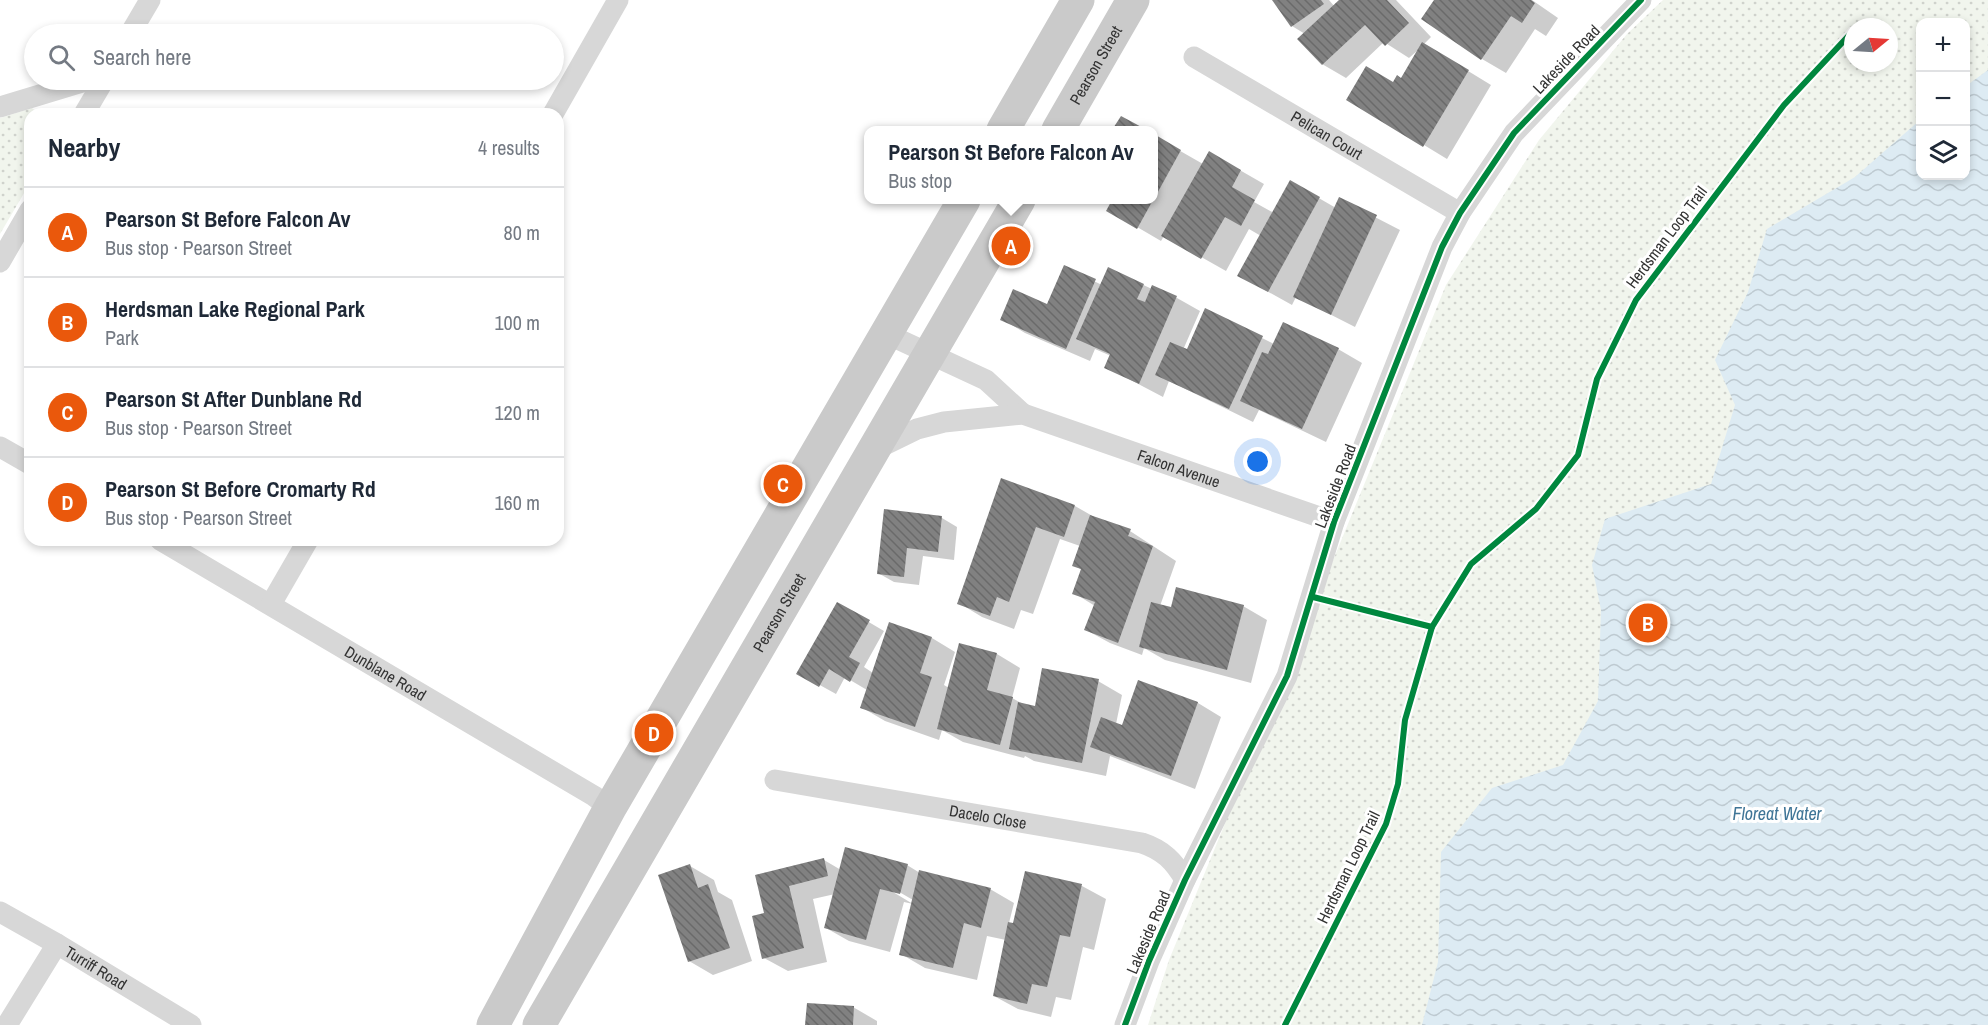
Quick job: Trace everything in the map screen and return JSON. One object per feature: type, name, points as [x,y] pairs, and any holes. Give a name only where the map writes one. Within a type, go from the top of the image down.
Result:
[{"type":"main road","name":"Pearson Street","points":[[1060,126],[1133,0]]},
{"type":"main road","points":[[1006,126],[1070,5]]},
{"type":"main road","points":[[493,1025],[610,808],[962,204]]},
{"type":"main road","name":"Pearson Street","points":[[539,1025],[1016,204]]},
{"type":"street","points":[[136,24],[150,0]]},
{"type":"street","points":[[555,108],[618,0]]},
{"type":"street","name":"Lakeside Road","points":[[1125,1025],[1149,961],[1185,880],[1287,676],[1334,522],[1442,247],[1460,213],[1514,133],[1641,0]]},
{"type":"street","name":"Pelican Court","points":[[1194,57],[1460,213]]},
{"type":"street","points":[[0,106],[55,90]]},
{"type":"street","points":[[88,108],[98,90]]},
{"type":"street","points":[[0,262],[24,220]]},
{"type":"street","name":"Falcon Avenue","points":[[887,334],[986,380],[1023,414],[1334,522]]},
{"type":"street","name":"Falcon Avenue","points":[[872,451],[917,429],[944,422],[1023,414]]},
{"type":"street","points":[[0,447],[24,461]]},
{"type":"street","name":"Dunblane Road","points":[[170,546],[594,796],[610,808]]},
{"type":"street","points":[[271,604],[305,546]]},
{"type":"street","name":"Dacelo Close","points":[[775,780],[1142,843],[1171,858],[1185,880]]},
{"type":"street","name":"Turriff Road","points":[[0,912],[191,1025]]},
{"type":"street","points":[[7,1025],[57,944]]},
{"type":"shaded area","points":[[1663,0],[1988,0],[1988,1025],[1148,1025],[1169,960],[1446,285],[1539,140],[1627,34]]},
{"type":"shaded area","points":[[24,110],[24,193],[0,234],[0,118]]},
{"type":"water","name":"Floreat Water","points":[[1988,70],[1988,1025],[1422,1025],[1438,962],[1441,852],[1492,788],[1563,765],[1598,701],[1601,610],[1592,565],[1605,519],[1711,484],[1735,405],[1715,360],[1748,292],[1767,229],[1855,177],[1916,124],[1916,180],[1970,180],[1970,83]]},
{"type":"building","points":[[1272,0],[1321,0],[1324,4],[1291,27]]},
{"type":"building","points":[[1339,0],[1387,0],[1409,23],[1385,46],[1365,25],[1322,65],[1297,39]]},
{"type":"building","points":[[1434,0],[1531,0],[1535,3],[1522,23],[1511,16],[1481,60],[1421,19]]},
{"type":"building","points":[[1422,42],[1469,70],[1423,147],[1346,100],[1366,66],[1393,82],[1397,75],[1401,78]]},
{"type":"building","points":[[1121,116],[1140,126],[1115,126]]},
{"type":"building","points":[[1158,136],[1181,150],[1158,192]]},
{"type":"building","points":[[1209,151],[1241,170],[1232,187],[1255,200],[1241,226],[1225,217],[1201,259],[1161,236]]},
{"type":"building","points":[[1290,180],[1320,197],[1268,292],[1237,276]]},
{"type":"building","points":[[1339,197],[1377,215],[1331,315],[1293,297]]},
{"type":"building","points":[[1110,204],[1151,204],[1137,229],[1106,211]]},
{"type":"building","points":[[1064,265],[1096,279],[1066,349],[1000,320],[1013,289],[1047,304]]},
{"type":"building","points":[[1108,267],[1144,284],[1137,299],[1145,302],[1152,285],[1177,296],[1139,384],[1104,368],[1110,354],[1076,339]]},
{"type":"building","points":[[1205,308],[1263,336],[1229,409],[1155,375],[1170,342],[1187,349]]},
{"type":"building","points":[[1283,322],[1339,348],[1302,429],[1240,401],[1262,352],[1268,354]]},
{"type":"building","points":[[1001,478],[1075,505],[1064,537],[1036,527],[1009,602],[997,597],[990,616],[957,604]]},
{"type":"building","points":[[884,509],[942,516],[938,552],[907,548],[904,577],[877,574]]},
{"type":"building","points":[[1090,515],[1131,529],[1128,536],[1153,546],[1118,643],[1084,630],[1095,602],[1072,594],[1081,569],[1072,566]]},
{"type":"building","points":[[1176,587],[1244,605],[1227,670],[1139,647],[1151,602],[1171,607]]},
{"type":"building","points":[[837,602],[870,620],[849,657],[860,663],[850,682],[829,669],[819,687],[796,674]]},
{"type":"building","points":[[889,622],[932,637],[920,673],[932,677],[915,727],[860,708]]},
{"type":"building","points":[[959,643],[997,653],[987,690],[1013,697],[1000,745],[937,729]]},
{"type":"building","points":[[1042,668],[1099,679],[1082,763],[1009,749],[1018,702],[1035,706]]},
{"type":"building","points":[[1138,680],[1198,702],[1171,776],[1090,747],[1101,717],[1122,725]]},
{"type":"building","points":[[845,847],[908,864],[900,894],[880,889],[866,940],[824,928]]},
{"type":"building","points":[[824,858],[828,876],[789,886],[804,948],[762,959],[752,916],[764,913],[755,875]]},
{"type":"building","points":[[690,864],[698,888],[708,884],[730,948],[688,962],[658,875]]},
{"type":"building","points":[[919,870],[991,888],[981,928],[964,923],[953,968],[899,955]]},
{"type":"building","points":[[1025,871],[1082,884],[1070,937],[1060,935],[1047,987],[1032,984],[1027,1004],[993,996],[1008,922],[1013,923]]},
{"type":"building","points":[[807,1003],[854,1006],[853,1025],[805,1025]]},
{"type":"cycle path","points":[[1125,1025],[1149,961],[1185,880],[1287,676],[1334,522],[1442,247],[1460,213],[1514,133],[1641,0]]},
{"type":"cycle path","name":"Herdsman Loop Trail","points":[[1285,1025],[1386,824],[1398,784],[1405,720],[1432,627],[1471,564],[1536,509],[1578,455],[1597,379],[1636,300],[1784,105],[1844,41]]},
{"type":"cycle path","points":[[1313,597],[1432,627]]},
{"type":"place","name":"Pearson St Before Falcon Av","points":[[1011,246]]},
{"type":"place","name":"Pearson St After Dunblane Rd","points":[[783,484]]},
{"type":"place","name":"Herdsman Lake Regional Park","points":[[1648,623]]},
{"type":"place","name":"Pearson St Before Cromarty Rd","points":[[654,733]]}]
